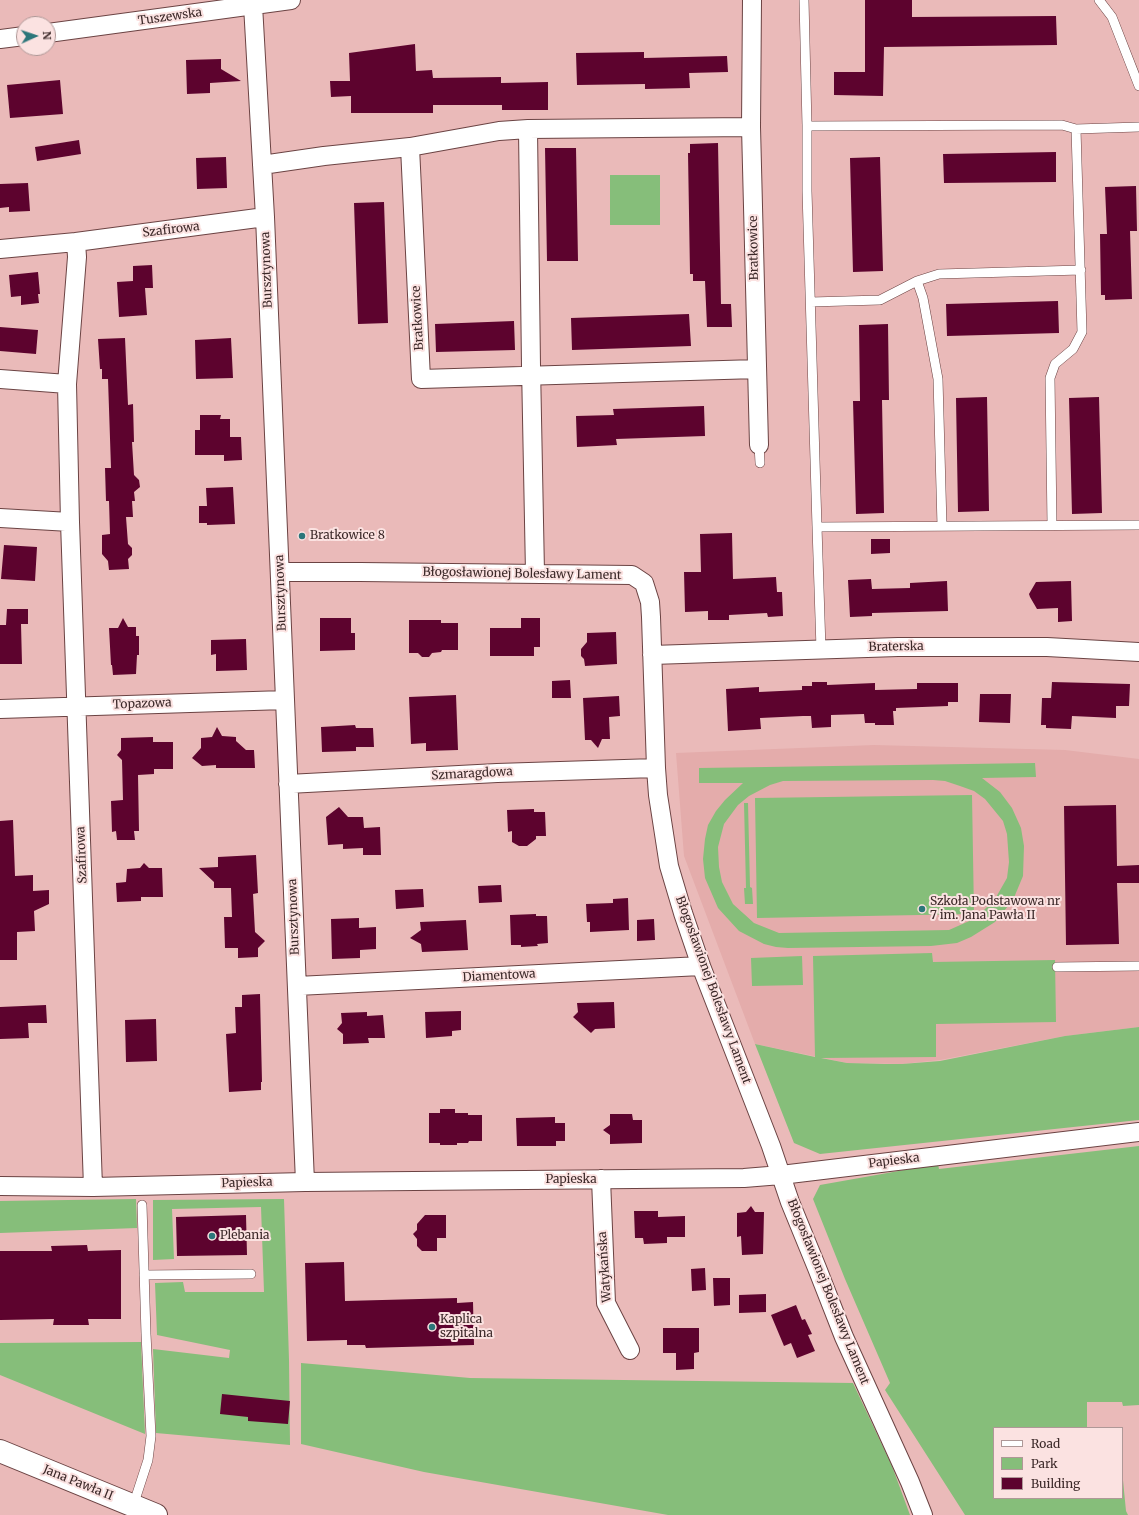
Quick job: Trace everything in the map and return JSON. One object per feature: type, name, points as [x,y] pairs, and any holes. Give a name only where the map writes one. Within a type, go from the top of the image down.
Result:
[{"type":"street","name":"Tuszewska","points":[[56,32],[291,0]]},
{"type":"street","name":"Bratkowice","points":[[752,0],[751,127],[759,445]]},
{"type":"street","name":"Bursztynowa","points":[[253,5],[271,164],[265,217],[305,1182]]},
{"type":"street","points":[[0,39],[16,37]]},
{"type":"street","points":[[271,164],[324,156],[410,147],[499,131],[528,129],[751,127]]},
{"type":"street","points":[[528,129],[535,573]]},
{"type":"street","name":"Bratkowice","points":[[410,147],[420,379],[758,370]]},
{"type":"street","name":"Szafirowa","points":[[0,249],[76,242],[265,217]]},
{"type":"street","name":"Szafirowa","points":[[76,242],[77,257],[67,384],[70,522],[93,1187]]},
{"type":"street","points":[[0,379],[67,384]]},
{"type":"street","points":[[0,518],[70,522]]},
{"type":"street","name":"Błogosławionej Bolesławy Lament","points":[[280,572],[632,575],[644,584],[650,602],[658,795],[669,866],[683,913],[701,966],[844,1337],[910,1482],[923,1515]]},
{"type":"street","name":"Braterska","points":[[652,654],[898,647],[1040,647],[1139,652]]},
{"type":"street","name":"Topazowa","points":[[0,709],[285,700]]},
{"type":"street","name":"Szmaragdowa","points":[[288,784],[497,772],[656,768]]},
{"type":"street","name":"Diamentowa","points":[[297,986],[701,966]]},
{"type":"street","name":"Papieska","points":[[0,1186],[93,1187],[305,1182],[744,1178],[1139,1132]]},
{"type":"street","name":"Watykańska","points":[[601,1179],[606,1303],[630,1350]]},
{"type":"street","name":"Jana Pawła II","points":[[0,1451],[156,1515]]},
{"type":"lane","points":[[804,0],[807,191],[821,649]]},
{"type":"lane","points":[[1099,0],[1112,17],[1139,86]]},
{"type":"lane","points":[[807,126],[1062,126],[1076,129],[1139,127]]},
{"type":"lane","points":[[1052,525],[1050,378],[1055,364],[1073,349],[1082,332],[1076,129]]},
{"type":"lane","points":[[811,302],[880,300],[917,281],[939,274],[1081,270]]},
{"type":"lane","points":[[917,281],[923,298],[938,379],[942,526]]},
{"type":"lane","points":[[759,445],[760,464]]},
{"type":"lane","points":[[817,527],[1139,525]]},
{"type":"lane","points":[[1057,967],[1139,966]]},
{"type":"lane","points":[[133,1506],[148,1460],[151,1436],[142,1205]]},
{"type":"lane","points":[[144,1275],[251,1274]]},
{"type":"shaded area","name":"Szkoła Podstawowa nr 7 im. Jana Pawła II","points":[[874,745],[1065,750],[1139,759],[1139,1027],[1065,1036],[940,1060],[902,1064],[847,1063],[755,1044],[684,856],[676,753]]},
{"type":"green space","points":[[610,175],[660,175],[660,225],[610,225]]},
{"type":"green space","points":[[1035,763],[1036,777],[982,778],[1000,792],[1012,808],[1021,828],[1024,846],[1023,876],[1013,900],[995,922],[971,937],[957,943],[931,946],[788,948],[764,944],[739,931],[718,908],[705,878],[703,859],[708,825],[716,811],[725,800],[743,783],[699,783],[699,768]],"holes":[[[783,781],[945,781],[974,791],[985,799],[1003,821],[1007,834],[1009,862],[1007,878],[995,899],[976,918],[949,930],[779,933],[754,923],[733,904],[722,882],[719,867],[718,847],[724,824],[738,805],[749,796],[770,785]]]},
{"type":"green space","points":[[972,795],[974,914],[757,918],[755,798]]},
{"type":"green space","points":[[744,803],[748,803],[750,887],[752,888],[753,904],[745,904]]},
{"type":"green space","points":[[932,953],[933,962],[1055,960],[1056,1022],[936,1024],[936,1057],[821,1058],[847,1063],[885,1064],[940,1061],[1065,1036],[1139,1027],[1139,1120],[820,1154],[794,1143],[755,1044],[815,1057],[813,956]]},
{"type":"green space","points":[[802,956],[803,985],[752,986],[751,958]]},
{"type":"green space","points":[[1139,1146],[1139,1405],[1123,1406],[1122,1402],[1087,1402],[1087,1427],[993,1427],[993,1499],[1123,1499],[1123,1480],[1126,1511],[1128,1515],[965,1515],[885,1390],[890,1383],[845,1279],[813,1199],[820,1185],[938,1164],[939,1169]]},
{"type":"green space","points":[[136,1199],[137,1228],[0,1233],[0,1201]]},
{"type":"green space","points":[[284,1199],[290,1445],[156,1433],[153,1349],[229,1358],[230,1350],[157,1335],[155,1283],[183,1282],[185,1292],[264,1292],[261,1207],[172,1209],[174,1259],[153,1260],[153,1200]]},
{"type":"green space","points":[[141,1342],[145,1434],[0,1375],[0,1343]]},
{"type":"green space","points":[[301,1363],[470,1378],[853,1383],[892,1466],[910,1515],[668,1515],[424,1472],[301,1444]]},
{"type":"building","points":[[865,0],[912,0],[912,17],[1056,16],[1057,45],[884,47],[883,96],[834,95],[834,72],[865,72]]},
{"type":"building","points":[[415,44],[416,71],[432,70],[433,78],[501,77],[501,83],[548,82],[548,110],[502,110],[502,105],[433,105],[433,113],[351,113],[351,96],[331,97],[330,81],[350,81],[349,53]]},
{"type":"building","points":[[644,52],[644,58],[727,56],[728,72],[689,73],[690,88],[645,89],[645,84],[577,85],[576,53]]},
{"type":"building","points":[[221,59],[221,69],[241,81],[210,83],[210,93],[187,94],[186,60]]},
{"type":"building","points":[[60,80],[63,114],[10,118],[7,85]]},
{"type":"building","points":[[79,140],[81,154],[37,161],[35,147]]},
{"type":"building","points":[[718,143],[721,304],[731,304],[732,327],[707,327],[705,281],[693,281],[693,274],[690,274],[688,153],[690,153],[690,144]]},
{"type":"building","points":[[545,148],[576,148],[578,261],[547,261]]},
{"type":"building","points":[[1056,152],[1056,182],[944,183],[943,154]]},
{"type":"building","points":[[226,157],[227,188],[197,189],[196,158]]},
{"type":"building","points":[[880,157],[883,271],[853,272],[850,158]]},
{"type":"building","points":[[28,183],[30,211],[9,212],[9,207],[0,208],[0,184]]},
{"type":"building","points":[[1136,186],[1137,231],[1130,231],[1132,299],[1105,300],[1105,295],[1101,295],[1100,234],[1107,234],[1105,187]]},
{"type":"building","points":[[384,202],[388,323],[358,324],[354,203]]},
{"type":"building","points":[[152,265],[153,288],[145,288],[147,315],[119,317],[117,282],[133,281],[133,266]]},
{"type":"building","points":[[38,272],[40,294],[38,294],[39,303],[21,305],[21,296],[11,297],[9,275]]},
{"type":"building","points":[[1058,301],[1059,333],[947,336],[946,304]]},
{"type":"building","points":[[689,314],[691,346],[572,350],[571,318]]},
{"type":"building","points":[[514,321],[515,350],[436,352],[435,324]]},
{"type":"building","points":[[888,324],[889,400],[882,400],[884,513],[856,514],[853,401],[860,401],[859,325]]},
{"type":"building","points":[[0,327],[38,330],[36,354],[0,351]]},
{"type":"building","points":[[125,338],[128,405],[133,404],[134,442],[132,442],[134,475],[139,480],[140,487],[134,492],[135,501],[132,501],[133,517],[126,517],[128,544],[132,548],[132,555],[128,559],[129,569],[109,570],[108,561],[102,554],[102,535],[110,534],[109,501],[106,501],[105,468],[111,468],[108,379],[102,379],[98,339]]},
{"type":"building","points":[[231,338],[233,378],[196,379],[195,340]]},
{"type":"building","points":[[987,397],[989,511],[958,512],[956,398]]},
{"type":"building","points":[[1099,397],[1102,513],[1072,514],[1069,398]]},
{"type":"building","points":[[704,406],[705,436],[616,439],[617,445],[577,447],[576,416],[614,415],[613,409]]},
{"type":"building","points":[[200,415],[221,415],[220,419],[230,419],[230,437],[241,437],[242,460],[224,461],[224,455],[195,455],[195,430],[200,430]]},
{"type":"building","points":[[233,487],[235,524],[207,525],[207,523],[199,523],[199,506],[207,506],[206,488]]},
{"type":"building","points":[[732,533],[733,579],[776,577],[777,592],[782,592],[783,616],[768,617],[767,613],[729,615],[729,620],[708,620],[708,611],[685,612],[684,572],[701,572],[700,534]]},
{"type":"building","points":[[871,539],[890,539],[890,553],[871,554]]},
{"type":"building","points":[[4,545],[37,547],[35,581],[1,579]]},
{"type":"building","points":[[871,579],[872,589],[910,588],[910,583],[947,581],[948,611],[872,613],[872,616],[850,617],[848,580]]},
{"type":"building","points":[[1071,581],[1072,621],[1058,622],[1058,608],[1037,609],[1029,594],[1036,582]]},
{"type":"building","points":[[7,609],[28,609],[28,624],[21,624],[22,664],[0,664],[0,625],[6,625]]},
{"type":"building","points":[[123,618],[128,627],[136,627],[136,636],[139,636],[139,655],[137,655],[136,674],[113,675],[109,628],[118,628]]},
{"type":"building","points":[[320,618],[351,618],[351,633],[355,633],[355,650],[320,651]]},
{"type":"building","points":[[521,618],[540,618],[540,647],[534,647],[534,656],[490,656],[490,628],[521,628]]},
{"type":"building","points":[[409,620],[441,620],[441,623],[458,623],[458,650],[442,650],[441,652],[432,653],[429,657],[422,657],[418,653],[409,653]]},
{"type":"building","points":[[616,632],[617,664],[585,666],[584,659],[581,656],[581,649],[587,642],[587,633]]},
{"type":"building","points":[[246,639],[247,670],[216,671],[216,654],[211,655],[211,640]]},
{"type":"building","points":[[570,680],[571,698],[552,698],[552,681]]},
{"type":"building","points":[[812,682],[827,682],[827,685],[875,683],[875,690],[917,689],[917,683],[958,683],[958,702],[948,702],[948,706],[896,708],[896,711],[893,711],[894,725],[875,725],[875,723],[865,723],[864,714],[831,715],[831,727],[812,728],[811,716],[803,716],[760,718],[761,729],[728,731],[726,689],[759,687],[759,692],[802,690],[802,686],[812,686]]},
{"type":"building","points":[[1052,682],[1130,684],[1129,706],[1116,706],[1116,718],[1072,716],[1071,729],[1046,728],[1046,725],[1041,725],[1042,698],[1051,698]]},
{"type":"building","points":[[980,694],[1011,694],[1010,723],[979,722]]},
{"type":"building","points":[[456,695],[458,750],[426,751],[426,743],[411,744],[409,697]]},
{"type":"building","points":[[619,696],[620,716],[609,717],[610,739],[602,739],[598,748],[591,740],[585,740],[583,698]]},
{"type":"building","points":[[355,725],[356,728],[373,728],[374,747],[356,747],[356,751],[322,752],[321,727]]},
{"type":"building","points":[[217,727],[222,736],[236,737],[236,741],[246,750],[254,750],[255,768],[216,768],[216,765],[202,766],[192,758],[201,748],[201,738],[212,737]]},
{"type":"building","points":[[153,737],[153,742],[173,742],[173,769],[154,769],[154,774],[138,775],[139,831],[134,831],[135,840],[117,840],[116,831],[112,832],[111,801],[123,800],[122,760],[117,755],[121,750],[121,738]]},
{"type":"building","points":[[1116,805],[1117,866],[1139,865],[1139,883],[1117,883],[1119,944],[1066,945],[1064,806]]},
{"type":"building","points":[[339,807],[348,817],[363,817],[364,828],[380,827],[381,855],[363,855],[363,848],[343,849],[343,844],[328,845],[326,817]]},
{"type":"building","points":[[534,809],[534,812],[545,812],[546,836],[536,836],[536,839],[527,846],[519,846],[512,842],[512,831],[508,832],[507,810]]},
{"type":"building","points":[[13,820],[15,876],[33,875],[33,891],[49,890],[49,904],[34,911],[35,931],[17,932],[17,960],[0,960],[0,821]]},
{"type":"building","points":[[256,855],[258,893],[253,894],[255,932],[265,941],[258,948],[258,957],[238,958],[238,948],[225,948],[224,917],[232,917],[231,888],[214,888],[214,882],[199,868],[218,867],[218,857]]},
{"type":"building","points":[[144,863],[149,868],[162,868],[163,897],[141,897],[141,901],[117,902],[116,883],[126,882],[127,869],[140,868]]},
{"type":"building","points":[[501,885],[502,902],[479,903],[478,886]]},
{"type":"building","points":[[423,889],[424,907],[396,909],[395,890]]},
{"type":"building","points":[[628,898],[629,930],[590,932],[590,922],[587,922],[586,904],[613,903],[613,899]]},
{"type":"building","points":[[536,914],[536,916],[547,916],[548,943],[537,944],[538,946],[521,947],[521,945],[511,945],[510,915]]},
{"type":"building","points":[[359,918],[359,928],[376,927],[376,949],[360,950],[360,958],[332,959],[331,919]]},
{"type":"building","points":[[654,919],[655,940],[637,941],[637,920]]},
{"type":"building","points":[[466,920],[468,950],[422,952],[421,944],[410,938],[421,930],[420,922]]},
{"type":"building","points":[[260,994],[261,1090],[229,1092],[226,1034],[236,1033],[235,1007],[242,1007],[242,995]]},
{"type":"building","points":[[614,1002],[615,1028],[595,1029],[591,1033],[573,1017],[578,1012],[577,1003]]},
{"type":"building","points":[[46,1005],[47,1023],[28,1023],[29,1038],[0,1039],[0,1007]]},
{"type":"building","points":[[461,1011],[461,1030],[452,1031],[452,1036],[426,1038],[425,1012]]},
{"type":"building","points":[[367,1012],[367,1016],[383,1015],[385,1038],[368,1038],[369,1043],[343,1044],[343,1034],[337,1029],[342,1023],[341,1013]]},
{"type":"building","points":[[156,1019],[157,1061],[126,1062],[125,1020]]},
{"type":"building","points":[[440,1109],[455,1109],[455,1113],[482,1115],[482,1141],[469,1141],[468,1143],[457,1143],[457,1145],[440,1145],[440,1143],[429,1143],[429,1113],[440,1113]]},
{"type":"building","points":[[610,1114],[632,1114],[633,1120],[642,1120],[642,1143],[610,1144],[610,1135],[603,1130],[610,1125]]},
{"type":"building","points":[[555,1117],[555,1123],[565,1123],[565,1141],[556,1141],[556,1146],[517,1146],[516,1118]]},
{"type":"building","points":[[751,1206],[755,1212],[764,1212],[763,1254],[742,1255],[741,1236],[737,1237],[737,1213],[746,1212]]},
{"type":"building","points":[[634,1211],[658,1211],[658,1217],[685,1216],[685,1237],[667,1237],[667,1243],[644,1244],[643,1238],[635,1238]]},
{"type":"building","name":"Plebania","points":[[246,1215],[247,1255],[177,1256],[176,1217]]},
{"type":"building","points":[[425,1215],[446,1215],[446,1238],[437,1238],[437,1251],[422,1251],[417,1246],[417,1239],[413,1234],[417,1230],[417,1224]]},
{"type":"building","points":[[87,1245],[88,1251],[121,1250],[121,1319],[88,1319],[89,1325],[53,1325],[54,1319],[0,1320],[0,1251],[52,1251],[51,1246]]},
{"type":"building","points":[[344,1262],[345,1301],[457,1298],[457,1303],[473,1302],[474,1345],[366,1348],[365,1345],[347,1345],[347,1340],[307,1341],[305,1263]]},
{"type":"building","points":[[705,1268],[706,1290],[692,1291],[691,1269]]},
{"type":"building","points":[[713,1278],[730,1278],[730,1305],[714,1306]]},
{"type":"building","points":[[766,1294],[766,1312],[739,1313],[739,1295]]},
{"type":"building","points":[[796,1305],[802,1320],[805,1319],[812,1334],[808,1335],[815,1351],[797,1358],[791,1343],[784,1346],[771,1315]]},
{"type":"building","points":[[663,1328],[699,1328],[699,1352],[694,1353],[694,1369],[676,1370],[676,1353],[663,1353]]},
{"type":"building","points":[[222,1394],[290,1401],[288,1424],[248,1421],[248,1417],[220,1414]]},
{"type":"place","name":"Bratkowice 8","points":[[302,536]]},
{"type":"place","name":"Szkoła Podstawowa nr 7 im. Jana Pawła II","points":[[922,909]]},
{"type":"place","name":"Plebania","points":[[212,1236]]},
{"type":"place","name":"Kaplica szpitalna","points":[[432,1327]]}]
